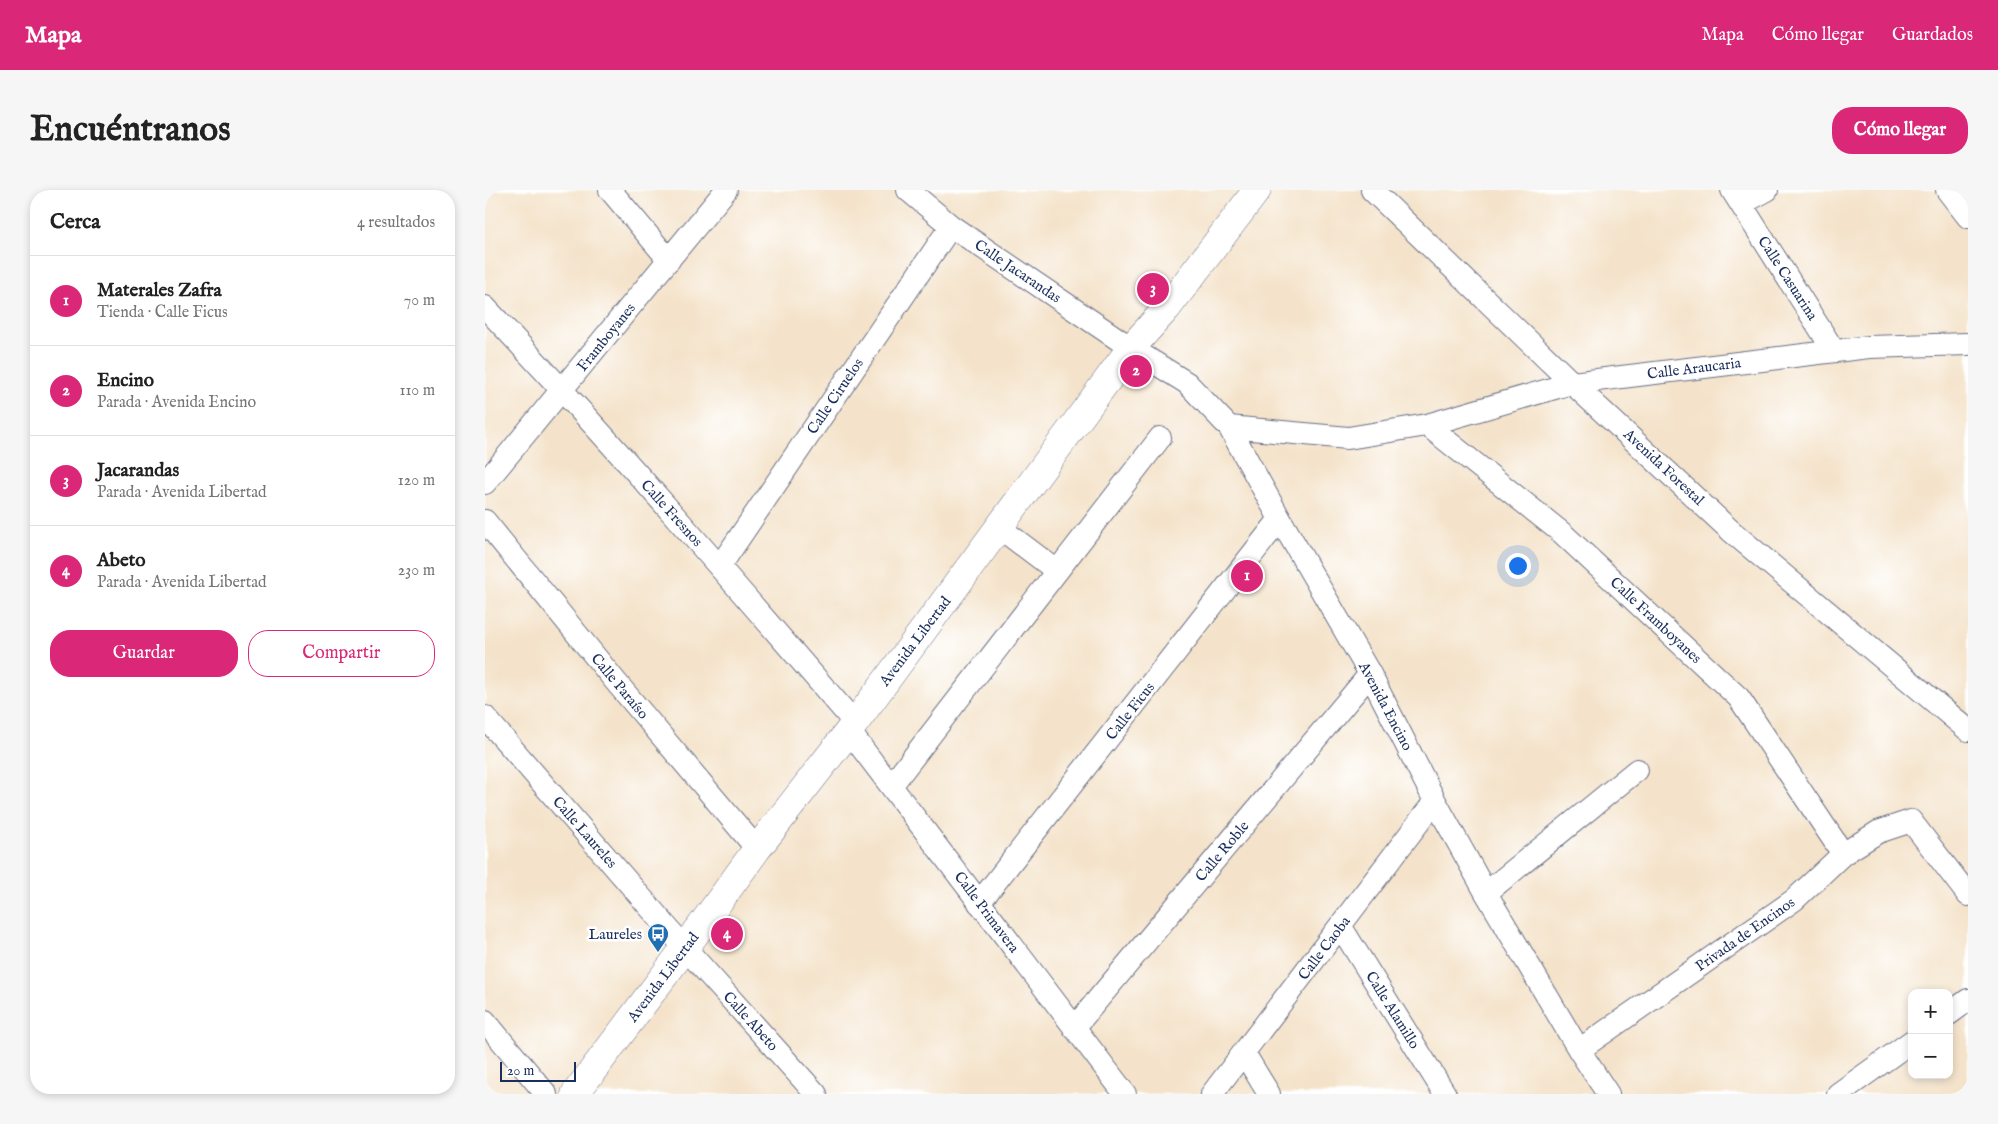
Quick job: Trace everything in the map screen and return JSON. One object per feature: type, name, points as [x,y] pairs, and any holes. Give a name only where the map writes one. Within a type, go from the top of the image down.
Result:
[{"type":"main road","name":"Avenida Libertad","points":[[575,1094],[757,849],[852,727],[1131,348],[1167,308],[1247,194]]},
{"type":"street","points":[[609,190],[669,260]]},
{"type":"street","name":"Framboyanes","points":[[485,483],[725,190]]},
{"type":"street","name":"Calle Jacarandas","points":[[908,190],[951,226],[1131,348]]},
{"type":"street","name":"Avenida Forestal","points":[[1372,190],[1572,383],[1731,531],[1968,730]]},
{"type":"street","points":[[1736,197],[1767,190]]},
{"type":"street","points":[[1947,190],[1968,217]]},
{"type":"street","name":"Calle Casuarina","points":[[1736,197],[1834,350]]},
{"type":"street","name":"Calle Ciruelos","points":[[720,566],[951,226]]},
{"type":"street","name":"Calle Fresnos","points":[[485,307],[563,390],[720,566],[852,727]]},
{"type":"street","name":"Calle Araucaria","points":[[1229,427],[1348,438],[1427,425],[1572,383],[1834,350],[1968,344]]},
{"type":"street","name":"Avenida Encino","points":[[1131,348],[1187,383],[1229,427],[1370,674],[1435,802],[1486,893],[1579,1050],[1608,1094]]},
{"type":"street","name":"Calle Framboyanes","points":[[1427,425],[1561,533],[1739,698],[1843,854]]},
{"type":"street","points":[[891,786],[1160,438]]},
{"type":"street","name":"Calle Ficus","points":[[979,902],[1280,519]]},
{"type":"street","name":"Calle Paraíso","points":[[485,521],[616,682],[757,849]]},
{"type":"street","points":[[999,528],[1057,571]]},
{"type":"street","name":"Calle Roble","points":[[1075,1028],[1370,674]]},
{"type":"street","name":"Calle Laureles","points":[[485,717],[685,948]]},
{"type":"street","name":"Calle Primavera","points":[[852,727],[891,786],[1125,1094]]},
{"type":"street","points":[[1486,893],[1637,770]]},
{"type":"street","name":"Calle Caoba","points":[[1212,1094],[1435,802]]},
{"type":"street","name":"Privada de Encinos","points":[[1579,1050],[1795,900],[1843,854],[1878,832],[1911,821],[1968,895]]},
{"type":"street","name":"Calle Alamillo","points":[[1341,927],[1445,1094]]},
{"type":"street","name":"Calle Abeto","points":[[685,948],[816,1094]]},
{"type":"street","points":[[1953,1011],[1968,1000]]},
{"type":"street","points":[[485,1021],[546,1094]]},
{"type":"street","points":[[1838,1094],[1908,1044]]},
{"type":"street","points":[[1244,1053],[1269,1094]]},
{"type":"place","name":"Jacarandas","points":[[1153,289]]},
{"type":"place","name":"Encino","points":[[1136,371]]},
{"type":"place","name":"Materales Zafra","points":[[1247,576]]},
{"type":"place","name":"Abeto","points":[[727,934]]},
{"type":"place","name":"Laureles","points":[[658,953]]}]
